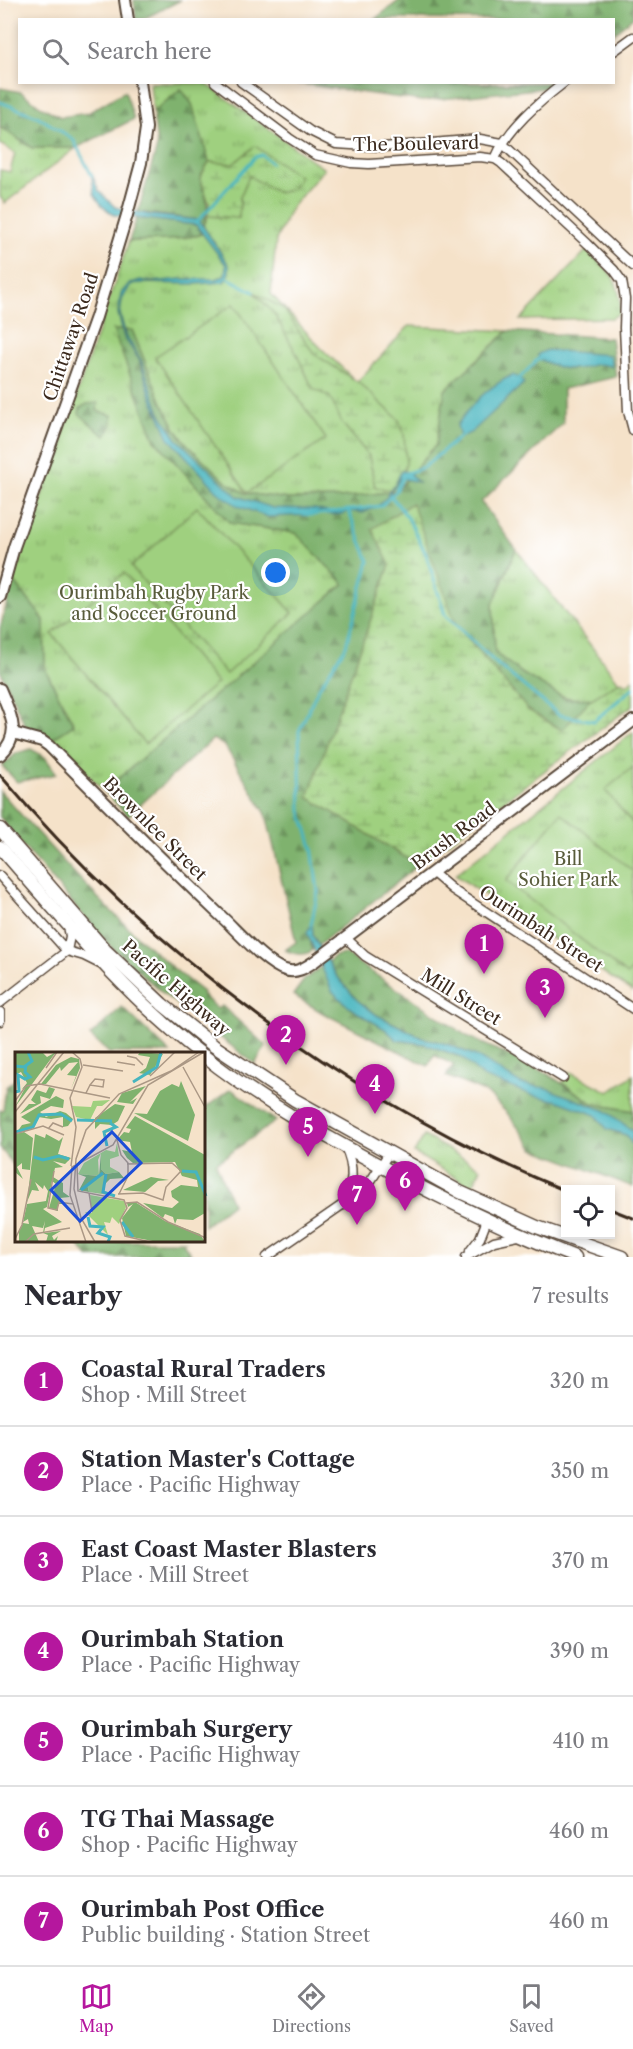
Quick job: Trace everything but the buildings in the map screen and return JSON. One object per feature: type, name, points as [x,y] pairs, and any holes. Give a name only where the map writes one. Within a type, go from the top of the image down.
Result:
[{"type":"main road","name":"Pacific Highway","points":[[0,829],[105,950],[145,989],[214,1046],[295,1100],[389,1153],[506,1214],[622,1257]]},
{"type":"main road","name":"Pacific Highway","points":[[0,847],[105,968],[143,1005],[199,1052]]},
{"type":"main road","name":"Pacific Highway","points":[[206,1057],[262,1098],[381,1167],[487,1221],[575,1257]]},
{"type":"street","points":[[124,0],[128,18]]},
{"type":"street","points":[[615,50],[633,37]]},
{"type":"street","name":"Chittaway Road","points":[[0,597],[14,547],[96,317],[119,244],[141,163],[146,128],[140,84]]},
{"type":"street","name":"The Boulevard","points":[[218,84],[315,155],[351,163],[384,164],[480,157],[495,159],[588,244],[622,281],[625,299],[628,411],[633,430]]},
{"type":"street","name":"The Boulevard","points":[[244,84],[310,131],[336,144],[383,147],[480,139],[502,143],[633,266]]},
{"type":"street","points":[[495,159],[502,143],[515,128],[563,84]]},
{"type":"street","points":[[0,689],[11,716],[13,733],[10,743],[2,753]]},
{"type":"street","name":"Brush Road","points":[[291,971],[303,969],[315,961],[633,721]]},
{"type":"street","name":"Brownlee Street","points":[[13,733],[42,741],[49,746],[152,851],[250,944],[275,965],[291,971]]},
{"type":"street","name":"Ourimbah Street","points":[[433,873],[453,890],[633,1009]]},
{"type":"street","points":[[0,876],[67,951],[84,956],[105,968]]},
{"type":"street","points":[[0,1003],[67,951],[69,936],[67,923]]},
{"type":"street","name":"Mill Street","points":[[346,938],[365,957],[563,1078]]},
{"type":"street","points":[[0,1012],[0,1021]]},
{"type":"street","points":[[344,1205],[353,1178],[352,1165],[345,1147]]},
{"type":"street","points":[[267,1257],[344,1205],[367,1186],[389,1153]]},
{"type":"street","points":[[465,1257],[483,1233],[487,1221]]},
{"type":"street","points":[[465,1257],[494,1241],[522,1236]]},
{"type":"green space","points":[[134,0],[181,0],[145,18],[136,18]]},
{"type":"green space","points":[[400,0],[633,0],[633,17],[615,32],[615,18],[376,18]]},
{"type":"green space","name":"Ourimbah Rugby Park and Soccer Ground","points":[[150,84],[206,84],[324,169],[291,208],[276,240],[271,294],[321,348],[357,382],[409,326],[508,331],[445,390],[436,445],[396,491],[340,498],[289,499],[245,493],[225,481],[186,443],[177,431],[162,403],[132,331],[113,330],[230,523],[296,533],[345,584],[104,791],[52,739],[74,724],[45,669],[44,620],[13,580],[129,241],[169,240],[200,235],[208,216],[239,218],[240,197],[249,176],[233,164],[209,162],[192,104],[181,89],[153,112]]},
{"type":"green space","points":[[303,84],[550,84],[544,88],[422,101]]},
{"type":"green space","points":[[0,88],[21,92],[40,106],[61,117],[88,113],[125,91],[134,119],[76,148],[32,148],[0,127]]},
{"type":"green space","points":[[181,89],[192,104],[209,162],[200,178],[207,208],[203,226],[199,220],[138,212],[157,147],[153,112]]},
{"type":"green space","points":[[0,127],[32,148],[76,148],[5,203],[0,197],[0,170],[10,172],[15,153],[0,144]]},
{"type":"green space","points":[[255,146],[300,177],[292,189],[278,193],[249,176],[240,197],[239,218],[208,216],[209,203],[200,178],[209,162],[233,164]]},
{"type":"green space","points":[[137,217],[196,225],[201,232],[200,235],[169,240],[129,241]]},
{"type":"green space","points":[[587,250],[608,270],[616,283],[621,312],[612,318],[520,320]]},
{"type":"green space","points":[[254,292],[284,309],[314,354],[358,382],[399,420],[404,434],[406,464],[396,491],[375,487],[369,456],[342,423],[330,397],[313,389],[275,315]]},
{"type":"green space","points":[[234,304],[326,439],[247,493],[155,357]]},
{"type":"green space","points":[[113,330],[122,330],[124,337],[134,350],[126,336],[126,330],[132,330],[162,403],[177,431],[186,443],[225,481],[245,493],[289,499],[340,498],[396,491],[436,445],[445,390],[508,331],[611,338],[616,377],[563,389],[563,423],[481,502],[516,549],[493,604],[495,653],[523,674],[564,698],[591,699],[562,731],[528,710],[456,625],[439,580],[390,565],[308,797],[418,865],[319,945],[313,936],[312,923],[311,945],[313,950],[306,954],[296,954],[285,950],[296,942],[266,814],[225,746],[213,739],[128,816],[104,791],[344,584],[296,533],[230,523],[155,440]]},
{"type":"green space","points":[[98,403],[97,411],[112,415],[112,423],[106,436],[79,414],[80,408],[87,404]]},
{"type":"green space","points":[[412,503],[456,625],[528,710],[562,730],[591,699],[619,682],[623,681],[626,685],[633,679],[633,705],[418,865],[308,797],[390,565],[372,529]]},
{"type":"green space","points":[[197,507],[293,613],[226,674],[131,567]]},
{"type":"green space","points":[[516,549],[619,682],[594,698],[579,700],[566,697],[540,685],[495,653],[493,604]]},
{"type":"green space","points":[[124,573],[217,683],[145,744],[52,634]]},
{"type":"green space","points":[[13,580],[44,620],[45,669],[74,725],[52,739],[26,727],[0,670],[0,628]]},
{"type":"green space","name":"Bill Sohier Park","points":[[633,732],[633,992],[455,875]]},
{"type":"green space","points":[[31,749],[45,757],[57,774],[17,782],[2,766],[17,753]]},
{"type":"green space","points":[[633,767],[633,824],[605,790]]},
{"type":"green space","points":[[0,791],[72,871],[122,922],[203,992],[202,994],[217,1009],[222,1006],[266,1046],[255,1064],[166,996],[109,945],[0,817]]},
{"type":"green space","points":[[561,813],[633,871],[633,968],[627,975],[506,881]]},
{"type":"green space","points":[[345,954],[467,1036],[546,1073],[594,1104],[633,1111],[633,1187],[534,1149],[508,1114],[487,1093],[446,1076],[454,1065],[434,1055],[428,1066],[323,1013],[293,995],[304,980],[322,966],[350,1008],[385,1029],[397,1040],[425,1044],[461,1057],[474,1055],[447,1044],[423,1038],[377,1015],[357,1000],[328,962],[335,956]]},
{"type":"green space","points":[[122,1007],[169,1052],[108,1052],[90,1036]]},
{"type":"green space","points":[[570,1072],[609,1092],[633,1075],[633,1111],[594,1104],[562,1083]]},
{"type":"green space","points":[[15,1080],[15,1167],[0,1148],[0,1110],[3,1110],[6,1087]]},
{"type":"green space","points":[[231,1089],[276,1121],[216,1163],[232,1204],[206,1224],[206,1108]]},
{"type":"green space","points":[[424,1136],[481,1168],[472,1187],[414,1153]]},
{"type":"green space","points":[[77,1242],[184,1242],[193,1257],[88,1257]]},
{"type":"water","points":[[91,172],[99,191],[115,207],[150,215],[199,220],[229,265],[229,273],[224,282],[139,283],[130,286],[122,300],[120,314],[126,336],[141,360],[160,413],[177,439],[237,496],[273,508],[315,509],[331,513],[347,510],[364,511],[379,505],[387,497],[390,489],[391,495],[381,505],[363,513],[349,511],[331,515],[320,512],[312,515],[268,517],[238,506],[220,494],[169,438],[151,396],[140,361],[124,337],[118,313],[121,293],[129,284],[140,280],[152,282],[216,279],[225,276],[226,265],[196,225],[114,215],[102,206],[94,194]]},
{"type":"water","points":[[547,350],[610,355],[612,367],[596,364],[575,369],[561,368],[538,359],[538,354]]},
{"type":"water","points":[[512,375],[521,378],[524,383],[472,432],[460,438],[457,425],[469,409],[488,390]]},
{"type":"water","points":[[401,471],[408,472],[418,482],[400,478],[394,488],[390,489],[395,485]]},
{"type":"water","points":[[312,921],[313,936],[336,975],[357,1000],[377,1015],[423,1038],[447,1044],[476,1056],[521,1084],[546,1088],[606,1111],[633,1131],[633,1146],[626,1135],[607,1129],[596,1115],[483,1077],[461,1057],[425,1044],[397,1040],[385,1029],[350,1008],[332,991],[307,933]]},
{"type":"waterway","points":[[0,102],[37,116],[73,139],[92,176]]},
{"type":"waterway","points":[[197,222],[255,157],[262,155],[271,163]]},
{"type":"waterway","points":[[226,277],[254,292]]},
{"type":"waterway","points":[[520,378],[540,359]]},
{"type":"waterway","points":[[295,513],[312,515],[381,506],[396,491],[404,474],[424,467],[462,435]]},
{"type":"waterway","points":[[391,496],[408,518],[426,554],[445,615],[497,664],[559,715],[594,721],[633,688]]},
{"type":"waterway","points":[[311,925],[318,892],[312,847],[301,811],[299,731],[318,689],[346,646],[369,561],[348,510]]},
{"type":"railway","points":[[0,775],[58,840],[121,902],[188,961],[259,1016],[332,1067],[408,1114],[486,1155],[561,1189]]},
{"type":"railway","points":[[615,1211],[633,1218]]},
{"type":"place","name":"Coastal Rural Traders","points":[[484,974]]},
{"type":"place","name":"East Coast Master Blasters","points":[[545,1018]]},
{"type":"place","name":"Station Master's Cottage","points":[[286,1065]]},
{"type":"place","name":"Ourimbah Station","points":[[375,1114]]},
{"type":"place","name":"Ourimbah Surgery","points":[[308,1157]]},
{"type":"place","name":"TG Thai Massage","points":[[405,1211]]},
{"type":"place","name":"Ourimbah Post Office","points":[[357,1225]]}]
